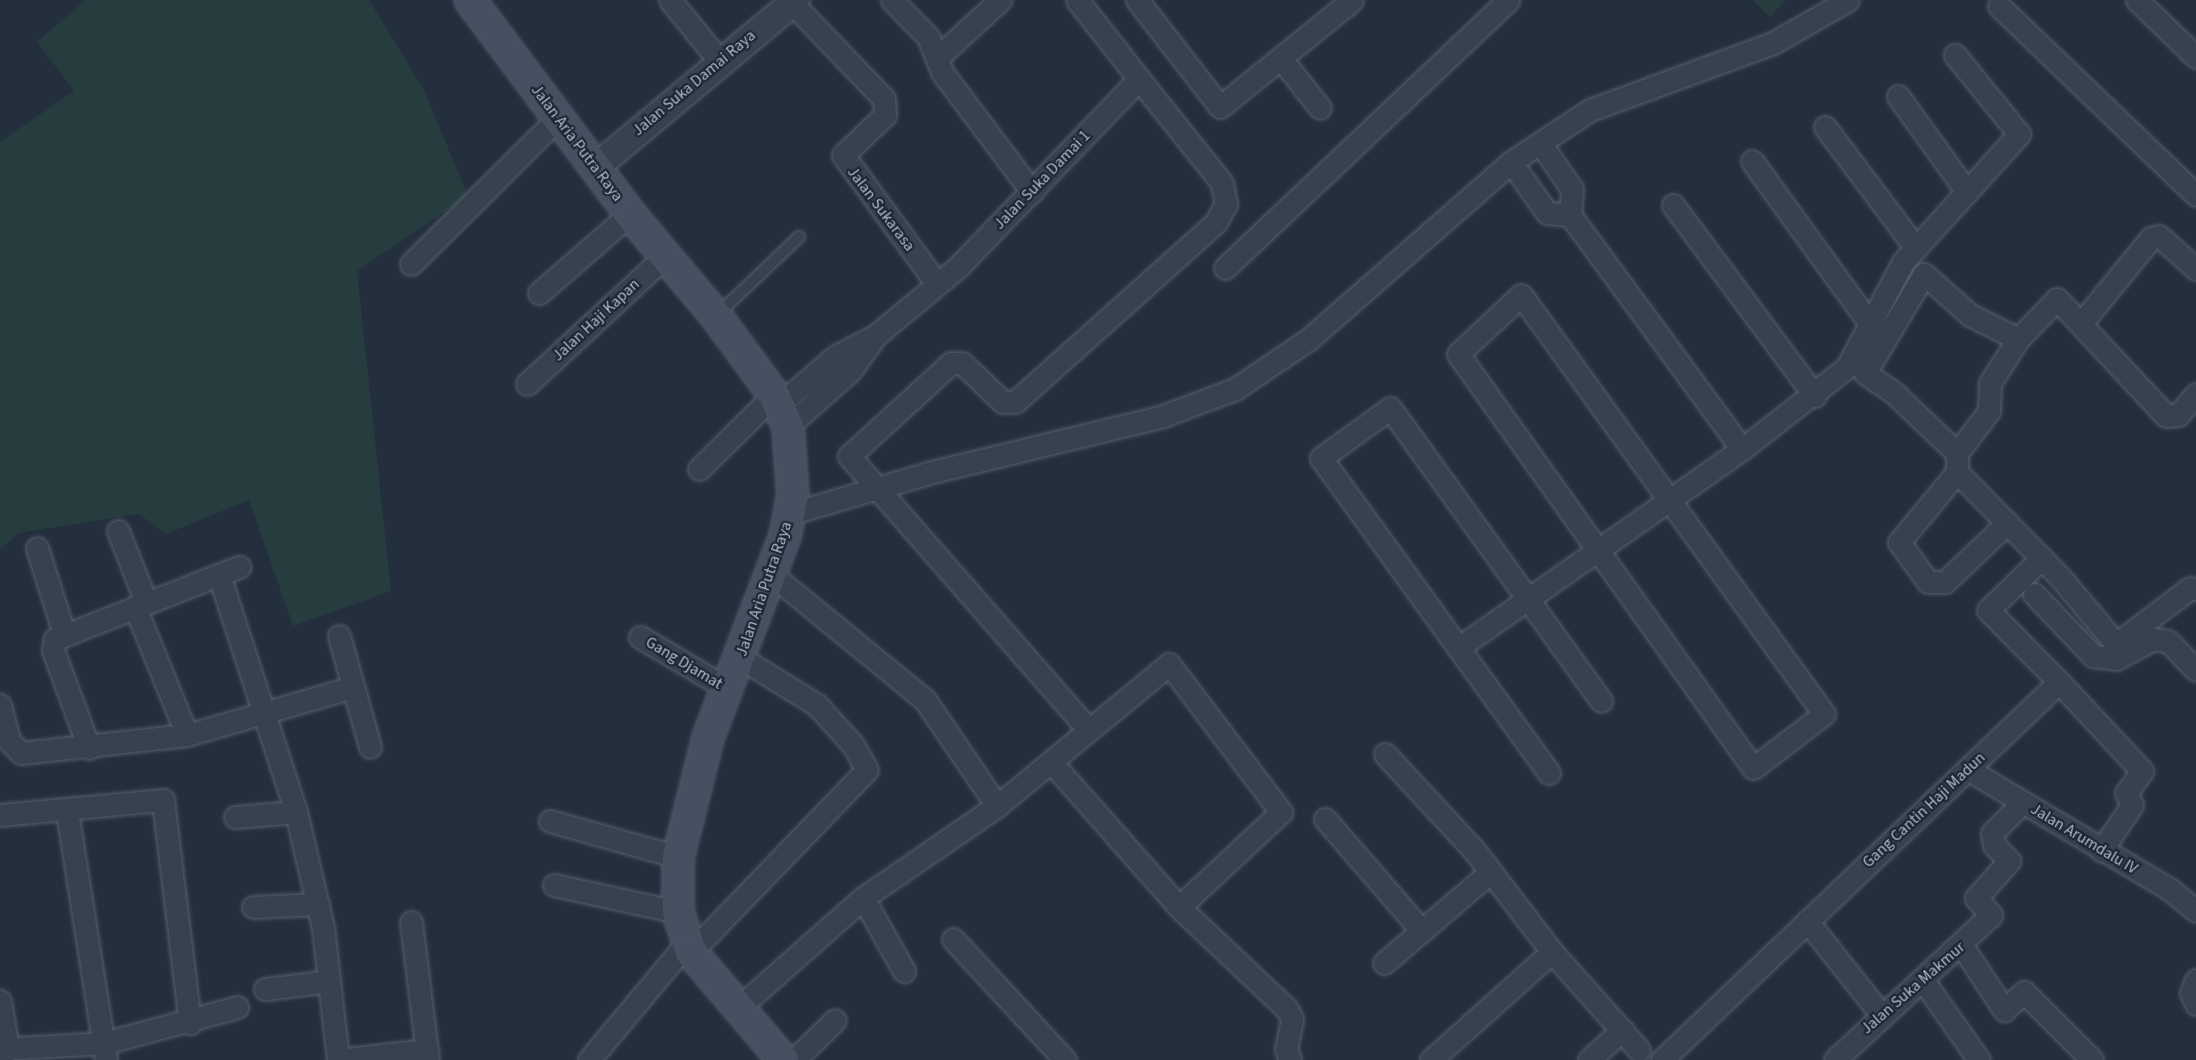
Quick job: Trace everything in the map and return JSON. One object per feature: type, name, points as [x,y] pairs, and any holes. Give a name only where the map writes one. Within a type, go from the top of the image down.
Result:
[{"type":"main road","name":"Jalan Aria Putra Raya","points":[[470,0],[630,214],[716,316],[781,408],[789,514],[771,574],[688,801],[678,857],[678,912],[689,947],[736,1010],[783,1060]]},
{"type":"street","points":[[670,0],[719,60]]},
{"type":"street","points":[[892,0],[928,37],[937,58],[964,104],[1032,192]]},
{"type":"street","points":[[937,58],[1000,0]]},
{"type":"street","points":[[1137,0],[1220,107],[1282,60],[1352,0]]},
{"type":"street","points":[[1225,268],[1508,0]]},
{"type":"street","points":[[789,514],[1163,416],[1236,389],[1309,339],[1511,162],[1590,110],[1773,43],[1848,0]]},
{"type":"street","points":[[2137,0],[2196,57]]},
{"type":"street","name":"Jalan Suka Damai Raya","points":[[595,168],[719,60],[794,1]]},
{"type":"street","name":"Jalan Sukarasa","points":[[794,1],[884,99],[885,115],[843,155],[937,285]]},
{"type":"street","points":[[1087,3],[1139,79],[1222,183],[1226,204],[1216,222],[1015,402],[1003,402],[962,363],[951,363],[849,456],[1088,729]]},
{"type":"street","points":[[1999,6],[2196,195]]},
{"type":"street","points":[[1458,648],[1742,449],[1815,396],[1847,368],[1870,324],[1916,248],[2019,134],[1955,55]]},
{"type":"street","points":[[1282,60],[1320,108]]},
{"type":"street","name":"Jalan Suka Damai 1","points":[[699,469],[781,408],[850,371],[875,336],[937,285],[1032,192],[1139,79]]},
{"type":"street","points":[[1898,96],[1967,192]]},
{"type":"street","points":[[411,264],[558,118]]},
{"type":"street","points":[[1825,127],[1916,248]]},
{"type":"street","points":[[1540,143],[1572,189],[1570,215],[1742,449]]},
{"type":"street","points":[[1752,161],[1870,324]]},
{"type":"street","points":[[1511,162],[1546,213],[1570,215]]},
{"type":"street","points":[[1673,205],[1815,396]]},
{"type":"street","points":[[539,293],[630,214]]},
{"type":"street","points":[[2083,321],[2151,238],[2159,236],[2196,269]]},
{"type":"street","name":"Jalan Haji Kapan","points":[[527,384],[664,257]]},
{"type":"street","points":[[2018,339],[1970,315],[1924,274],[1865,373],[1893,392],[2116,644],[2190,588],[2196,589]]},
{"type":"street","points":[[1521,295],[1669,500],[1824,714],[1753,768],[1458,354],[1521,295]]},
{"type":"street","points":[[2007,523],[1945,582],[1928,582],[1899,542],[1957,463],[1989,411],[1990,382],[2018,339],[2053,298],[2083,321],[2166,416],[2178,415],[2196,394]]},
{"type":"street","points":[[1549,773],[1322,458],[1389,408],[1601,701]]},
{"type":"street","points":[[118,531],[187,735]]},
{"type":"street","points":[[37,548],[64,633]]},
{"type":"street","points":[[2042,558],[1988,610],[2142,771],[2126,794],[2132,805],[2101,850]]},
{"type":"street","points":[[89,748],[53,650],[55,639],[64,633],[239,567]]},
{"type":"street","points":[[771,574],[925,700],[997,806]]},
{"type":"street","points":[[219,575],[266,709],[296,812],[318,904],[338,1060],[428,1055],[411,922]]},
{"type":"street","points":[[2034,594],[2093,656],[2116,659],[2153,639],[2168,641],[2196,669]]},
{"type":"street","points":[[339,636],[370,747]]},
{"type":"street","name":"Gang Djamat","points":[[640,637],[728,689]]},
{"type":"street","points":[[589,1060],[689,947],[867,771],[853,745],[817,705],[741,658]]},
{"type":"street","points":[[736,1010],[863,898],[997,806],[1052,763],[1088,729],[1169,664],[1279,807],[1279,815],[1179,907]]},
{"type":"street","name":"Gang Cantin Haji Madun","points":[[1662,1060],[2059,682]]},
{"type":"street","points":[[1,709],[9,741],[21,753],[89,748],[187,735],[266,709],[353,687]]},
{"type":"street","points":[[1385,754],[1489,873],[1552,952],[1639,1050]]},
{"type":"street","points":[[1052,763],[1179,907],[1287,1009],[1292,1018],[1286,1048],[1290,1060]]},
{"type":"street","name":"Jalan Arumdalu IV","points":[[1969,770],[2168,888],[2196,911]]},
{"type":"street","points":[[0,815],[67,811],[163,800],[190,1023]]},
{"type":"street","name":"Jalan Suka Makmur","points":[[1835,1060],[1880,1013],[1962,946],[1991,915],[1976,898],[2009,861],[1994,845],[1992,833],[2022,803]]},
{"type":"street","points":[[67,811],[105,1052]]},
{"type":"street","points":[[235,817],[296,812]]},
{"type":"street","points":[[1324,819],[1422,931]]},
{"type":"street","points":[[550,820],[678,857]]},
{"type":"street","points":[[1384,963],[1489,873]]},
{"type":"street","points":[[554,885],[678,912]]},
{"type":"street","points":[[863,898],[904,970]]},
{"type":"street","points":[[253,907],[318,904]]},
{"type":"street","points":[[1807,921],[1880,1013]]},
{"type":"street","points":[[953,939],[1065,1060]]},
{"type":"street","points":[[1962,946],[2004,1010],[2024,992],[2092,1060]]},
{"type":"street","points":[[1431,1060],[1552,952]]},
{"type":"street","points":[[1922,978],[1979,1060]]},
{"type":"street","points":[[2196,980],[2191,993],[2196,1004]]},
{"type":"street","points":[[265,988],[329,981]]},
{"type":"street","points":[[0,1001],[4,1049],[105,1052],[237,1007]]},
{"type":"street","points":[[794,1060],[835,1020]]},
{"type":"street","points":[[1589,1060],[1622,1030]]},
{"type":"lane","points":[[716,316],[799,237]]},
{"type":"green space","points":[[86,0],[369,0],[424,90],[468,196],[357,271],[391,591],[293,626],[249,500],[166,534],[139,514],[19,533],[0,549],[0,142],[74,91],[37,42]]},
{"type":"green space","points":[[1753,0],[1786,0],[1770,17]]}]
